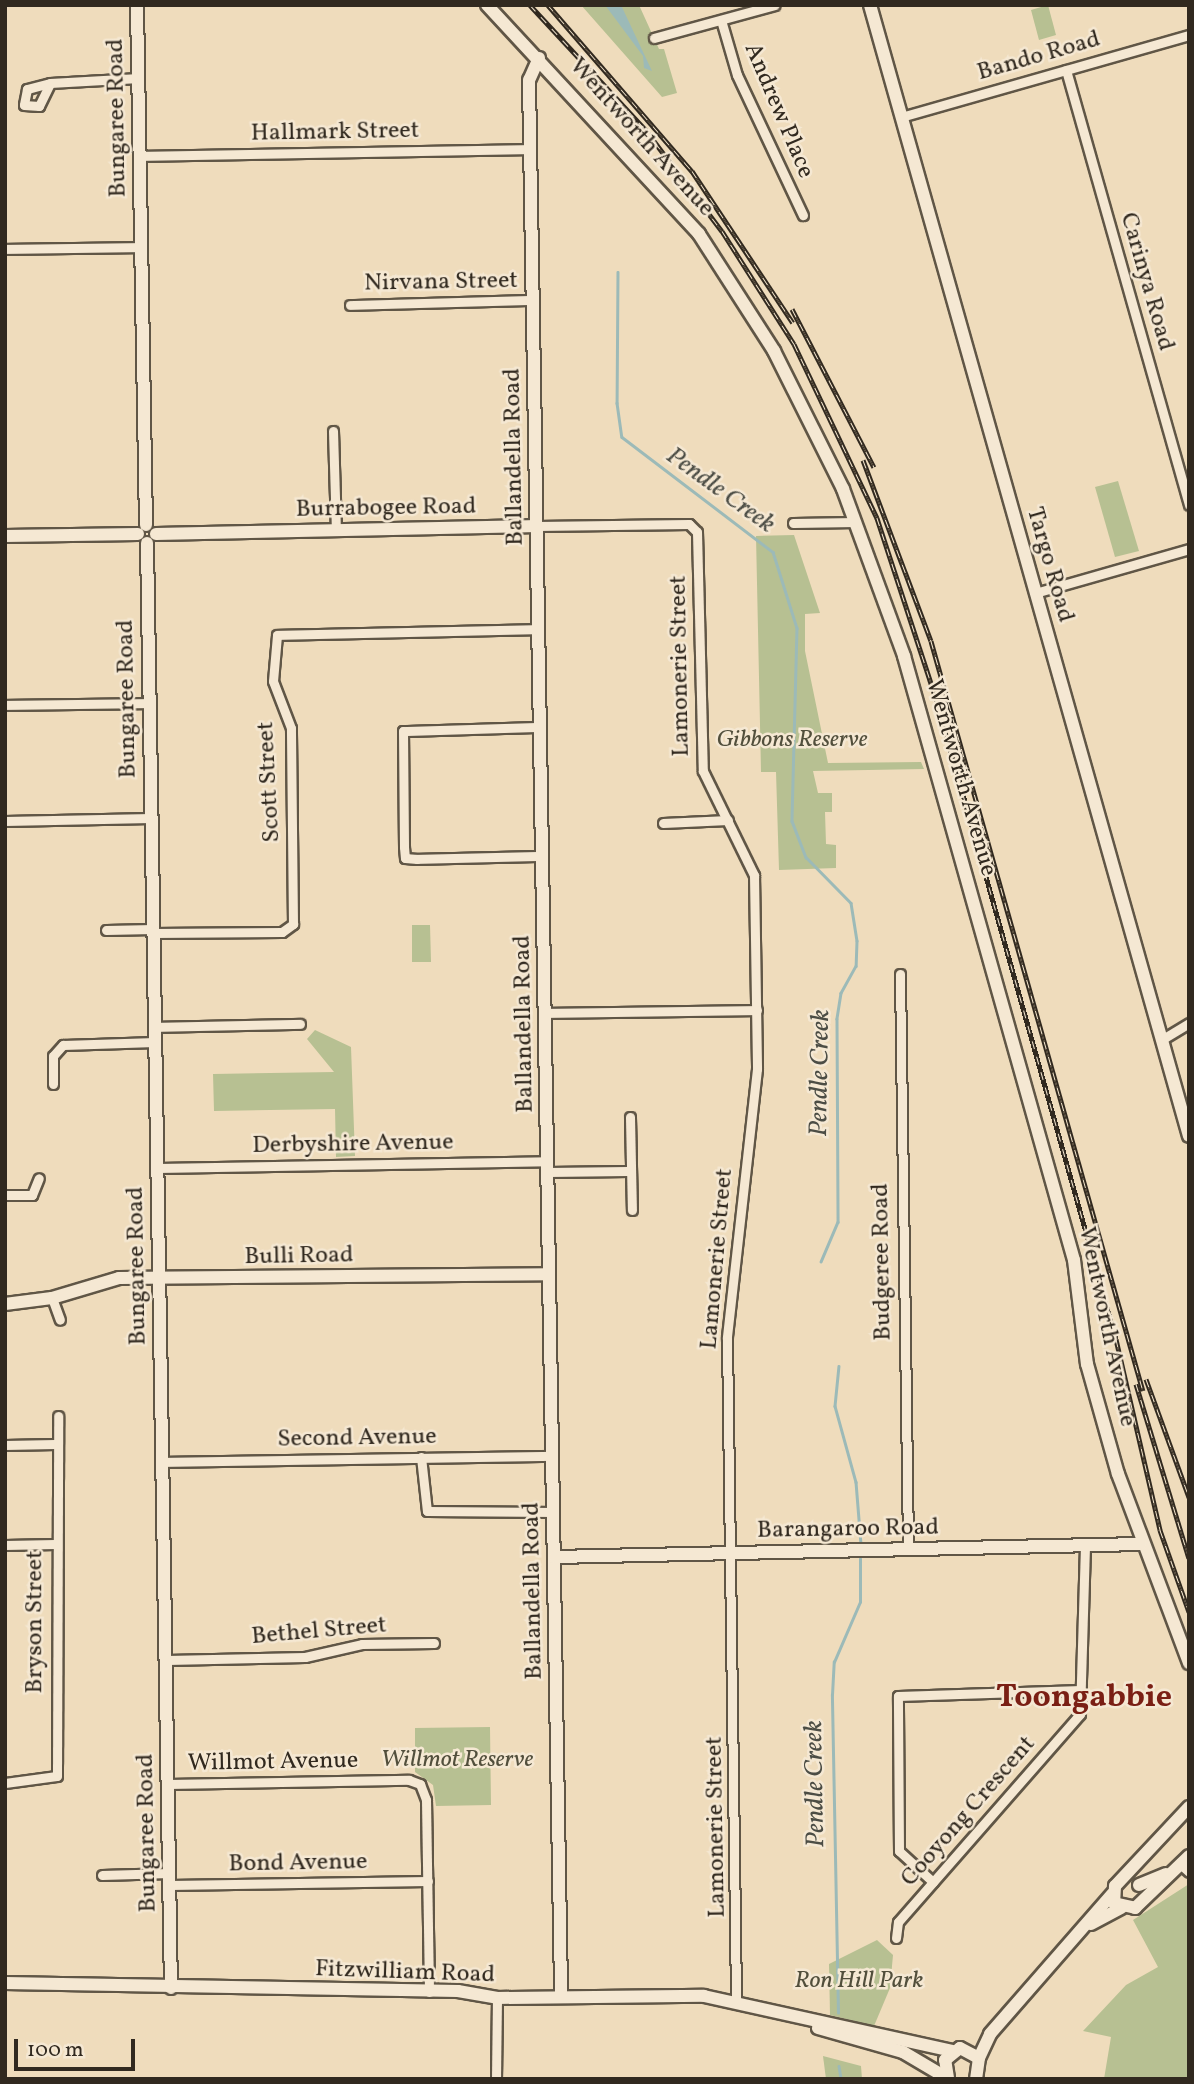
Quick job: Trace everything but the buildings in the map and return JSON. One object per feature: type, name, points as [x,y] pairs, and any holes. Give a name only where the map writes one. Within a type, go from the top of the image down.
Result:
[{"type":"street","name":"Bungaree Road","points":[[137,5],[171,1988]]},
{"type":"street","name":"Wentworth Avenue","points":[[487,5],[671,197],[720,263],[794,389],[856,522],[904,656],[1074,1260],[1087,1364],[1142,1544],[1189,1662]]},
{"type":"street","points":[[654,38],[775,5]]},
{"type":"street","name":"Targo Road","points":[[870,5],[1189,1136]]},
{"type":"street","name":"Andrew Place","points":[[722,20],[737,75],[803,215]]},
{"type":"street","name":"Bando Road","points":[[901,117],[1189,35]]},
{"type":"street","name":"Ballandella Road","points":[[539,58],[529,75],[561,1993]]},
{"type":"street","name":"Carinya Road","points":[[1066,70],[1189,505]]},
{"type":"street","points":[[50,83],[139,79]]},
{"type":"street","name":"Hallmark Street","points":[[140,156],[530,149]]},
{"type":"street","points":[[5,249],[142,247]]},
{"type":"street","name":"Nirvana Street","points":[[350,305],[533,300]]},
{"type":"street","points":[[332,431],[336,531]]},
{"type":"street","points":[[793,523],[856,522]]},
{"type":"street","name":"Burrabogee Road","points":[[5,536],[689,524],[697,532]]},
{"type":"street","name":"Lamonerie Street","points":[[697,532],[703,771],[754,875],[757,1069],[727,1315],[736,2002]]},
{"type":"street","points":[[1035,593],[1189,549]]},
{"type":"street","name":"Scott Street","points":[[153,931],[282,932],[293,924],[291,728],[273,681],[277,635],[539,629]]},
{"type":"street","points":[[5,705],[150,703]]},
{"type":"street","points":[[540,727],[403,731],[404,847],[405,858],[417,859],[543,856]]},
{"type":"street","points":[[5,821],[151,818]]},
{"type":"street","points":[[663,823],[728,820]]},
{"type":"street","points":[[106,930],[153,931]]},
{"type":"street","name":"Budgeree Road","points":[[901,974],[908,1550]]},
{"type":"street","points":[[545,1013],[757,1010]]},
{"type":"street","points":[[1161,1040],[1189,1023]]},
{"type":"street","points":[[155,1027],[300,1024]]},
{"type":"street","points":[[53,1084],[53,1056],[63,1045],[155,1042]]},
{"type":"street","points":[[629,1116],[628,1171],[632,1210]]},
{"type":"street","name":"Derbyshire Avenue","points":[[158,1168],[548,1167],[628,1171]]},
{"type":"street","points":[[5,1195],[32,1195],[39,1178]]},
{"type":"street","name":"Bulli Road","points":[[5,1304],[52,1298],[107,1279],[549,1274]]},
{"type":"street","points":[[52,1298],[60,1320]]},
{"type":"street","name":"Bryson Street","points":[[5,1783],[57,1776],[55,1444],[58,1416]]},
{"type":"street","points":[[5,1445],[55,1444]]},
{"type":"street","name":"Second Avenue","points":[[163,1462],[553,1456]]},
{"type":"street","points":[[421,1457],[427,1511],[554,1512]]},
{"type":"street","points":[[5,1545],[55,1544]]},
{"type":"street","name":"Barangaroo Road","points":[[555,1557],[1142,1544]]},
{"type":"street","name":"Cooyong Crescent","points":[[896,1938],[898,1922],[1077,1719],[1081,1690],[1086,1547]]},
{"type":"street","name":"Bethel Street","points":[[167,1660],[305,1657],[362,1644],[434,1643]]},
{"type":"street","points":[[933,1882],[899,1851],[898,1696],[1081,1690]]},
{"type":"street","name":"Willmot Avenue","points":[[168,1784],[415,1781],[426,1800],[429,1992]]},
{"type":"street","points":[[1138,1905],[1131,1882],[1139,1862],[1189,1807]]},
{"type":"street","points":[[948,2078],[945,2060],[958,2050],[990,2034],[1112,1894],[1131,1882],[1154,1882],[1186,1864]]},
{"type":"street","points":[[1085,1928],[1121,1908],[1138,1905],[1186,1864]]},
{"type":"street","name":"Bond Avenue","points":[[102,1875],[170,1879],[428,1881]]},
{"type":"street","points":[[1112,1894],[1121,1908]]},
{"type":"street","name":"Fitzwilliam Road","points":[[5,1983],[429,1992],[497,1998],[561,1993],[704,1996],[799,2019],[903,2052],[948,2078]]},
{"type":"street","points":[[496,2079],[497,1998]]},
{"type":"street","name":"Fitzwilliam Road","points":[[799,2019],[958,2050]]},
{"type":"street","points":[[958,2050],[981,2071],[990,2034]]},
{"type":"green space","points":[[581,5],[639,5],[659,49],[664,49],[677,93],[662,97]]},
{"type":"green space","points":[[1048,5],[1056,35],[1039,40],[1031,10]]},
{"type":"green space","points":[[1118,481],[1139,551],[1115,557],[1095,487]]},
{"type":"green space","name":"Gibbons Reserve","points":[[794,535],[820,613],[805,614],[805,651],[828,763],[921,762],[924,769],[813,771],[818,793],[832,793],[832,812],[825,812],[826,844],[836,845],[836,868],[779,870],[776,772],[761,772],[756,536]]},
{"type":"green space","points":[[412,925],[430,925],[431,962],[412,962]]},
{"type":"green space","points":[[315,1030],[351,1047],[355,1156],[336,1157],[335,1109],[214,1111],[213,1074],[334,1072],[307,1039]]},
{"type":"green space","name":"Willmot Reserve","points":[[490,1727],[491,1805],[436,1806],[433,1785],[415,1772],[415,1728]]},
{"type":"green space","points":[[1189,1884],[1189,2079],[1104,2079],[1111,2037],[1083,2031],[1126,1985],[1158,1967],[1133,1920]]},
{"type":"green space","name":"Ron Hill Park","points":[[877,1940],[893,1955],[890,1988],[874,2026],[830,2015],[829,1964]]},
{"type":"green space","points":[[823,2056],[861,2066],[862,2079],[826,2079]]},
{"type":"water","points":[[605,5],[621,5],[652,71],[644,68],[643,56]]},
{"type":"waterway","name":"Pendle Creek","points":[[618,272],[617,403],[622,437],[773,552],[797,628],[792,821],[806,857],[851,903],[857,941],[856,966],[841,993],[837,1019],[838,1222],[821,1262]]},
{"type":"waterway","name":"Pendle Creek","points":[[839,1366],[835,1406],[856,1482],[861,1544]]},
{"type":"waterway","name":"Pendle Creek","points":[[838,2013],[832,1695],[834,1662],[860,1602],[860,1559]]},
{"type":"waterway","name":"Pendle Creek","points":[[839,2066],[841,2079]]},
{"type":"railway","points":[[530,5],[645,129],[722,231],[794,344],[877,518],[937,702],[1116,1339],[1160,1530],[1189,1612]]},
{"type":"railway","points":[[548,5],[692,171],[793,323]]},
{"type":"railway","points":[[792,309],[874,467]]},
{"type":"railway","points":[[863,460],[931,641],[1143,1391]]},
{"type":"railway","points":[[1146,1379],[1189,1497]]},
{"type":"railway","points":[[1136,1384],[1189,1558]]},
{"type":"district","name":"Toongabbie","points":[[1084,1698]]}]
